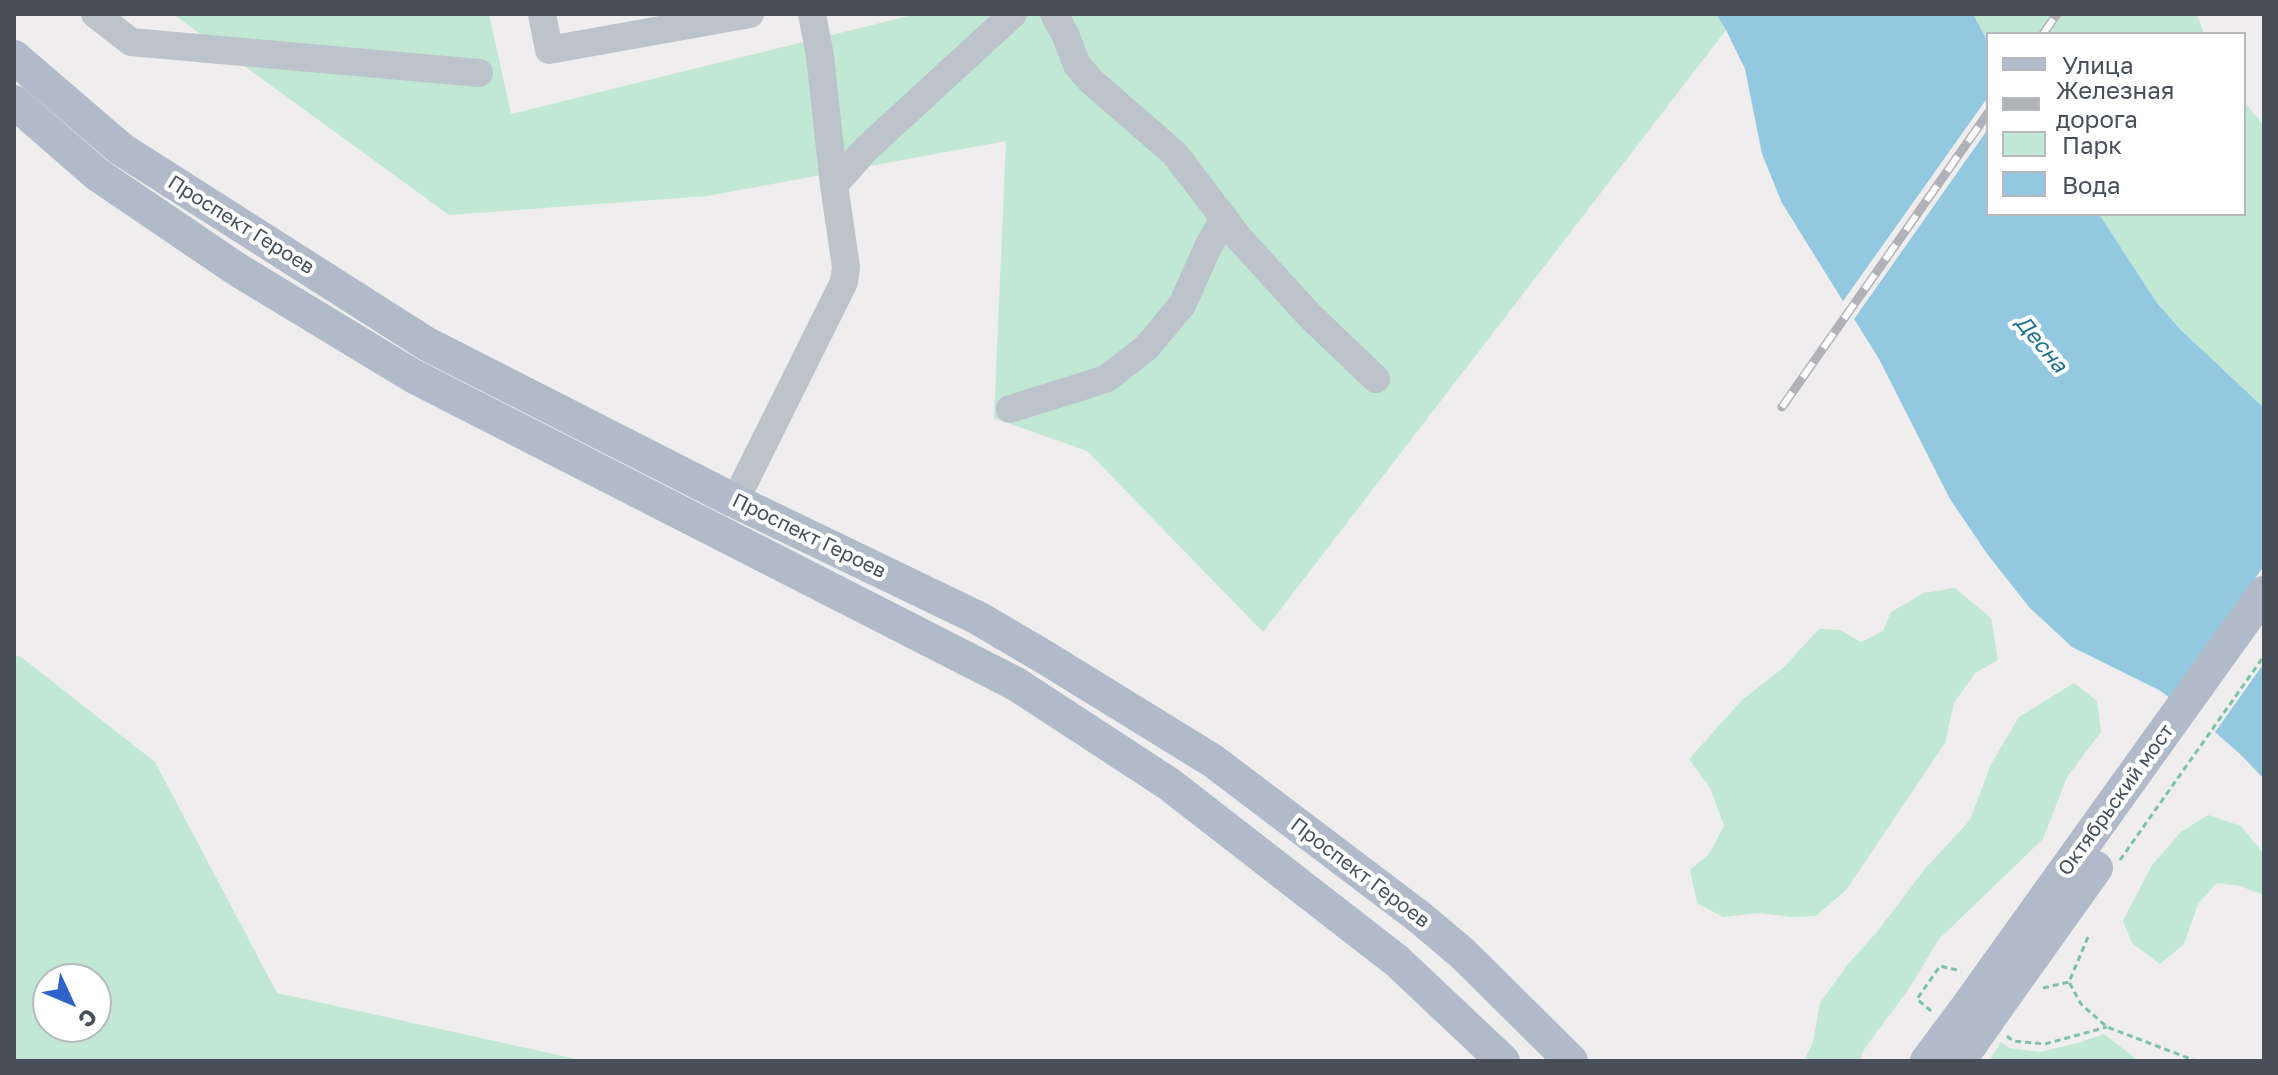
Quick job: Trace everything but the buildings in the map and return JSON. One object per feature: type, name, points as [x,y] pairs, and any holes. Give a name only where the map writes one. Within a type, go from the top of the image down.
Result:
[{"type":"main road","name":"Проспект Героев","points":[[14,57],[121,149],[427,344],[735,501],[978,618],[1213,761],[1425,921],[1462,953],[1571,1061]]},
{"type":"main road","name":"Проспект Героев","points":[[14,102],[98,175],[238,270],[413,376],[1029,693],[1169,784],[1378,946],[1503,1061]]},
{"type":"main road","name":"Октябрьский мост","points":[[1976,1021],[2264,593]]},
{"type":"main road","name":"Октябрьский мост","points":[[1976,1021],[2264,630]]},
{"type":"main road","points":[[1927,1061],[1976,1021]]},
{"type":"main road","points":[[1959,1061],[1976,1021]]},
{"type":"street","points":[[95,14],[131,42],[479,73]]},
{"type":"street","points":[[542,14],[549,50],[750,14]]},
{"type":"street","points":[[735,501],[844,282],[846,267],[812,14]]},
{"type":"street","points":[[1054,14],[1077,65],[1091,81],[1175,154],[1239,238],[1310,316],[1376,379]]},
{"type":"street","points":[[834,185],[866,149],[1008,16]]},
{"type":"street","points":[[1010,409],[1106,379],[1146,348],[1182,305],[1224,218]]},
{"type":"path","points":[[2118,862],[2264,656]]},
{"type":"path","points":[[2088,937],[2069,982],[2081,1004],[2107,1027],[2196,1061]]},
{"type":"path","points":[[1917,999],[2045,1044],[2107,1027]]},
{"type":"green space","points":[[173,14],[489,14],[511,114],[917,14],[1716,14],[1726,30],[1263,632],[1087,451],[994,418],[1006,141],[707,196],[449,215]]},
{"type":"green space","points":[[1973,14],[2197,14],[2203,32],[1986,32],[1986,38]]},
{"type":"green space","points":[[2246,104],[2264,126],[2264,408],[2181,330],[2157,303],[2100,216],[2246,216]]},
{"type":"green space","points":[[1955,588],[1991,618],[1998,660],[1975,673],[1954,703],[1945,743],[1846,890],[1816,916],[1758,913],[1723,917],[1697,903],[1690,870],[1709,854],[1724,826],[1710,788],[1689,759],[1742,700],[1783,668],[1819,629],[1840,630],[1861,642],[1883,631],[1891,612],[1924,593]]},
{"type":"green space","points":[[14,655],[21,657],[155,762],[277,993],[585,1061],[14,1061]]},
{"type":"green space","points":[[2074,683],[2097,701],[2101,732],[2067,777],[2043,839],[1939,939],[1859,1061],[1804,1061],[1813,1042],[1820,1003],[1924,870],[1970,820],[1991,764],[2019,717]]},
{"type":"green space","points":[[2208,815],[2241,826],[2264,854],[2264,895],[2240,886],[2217,883],[2198,904],[2184,944],[2160,964],[2132,943],[2123,921],[2152,865],[2181,832]]},
{"type":"green space","points":[[2104,1034],[2139,1061],[1989,1061],[2001,1042],[2009,1048],[2040,1052]]},
{"type":"water","name":"Десна","points":[[1716,14],[1973,14],[1986,38],[1986,216],[2100,216],[2157,303],[2181,330],[2264,408],[2264,779],[2200,719],[2159,690],[2072,647],[2029,607],[1988,555],[1950,499],[1879,359],[1782,203],[1762,154],[1745,69]]},
{"type":"pier","points":[[1986,100],[1986,132],[1852,322],[1841,304]]},
{"type":"pier","points":[[2264,566],[2264,663],[2213,735],[2167,701]]},
{"type":"railway","points":[[2044,32],[2057,14]]},
{"type":"railway","points":[[1782,407],[1986,116]]}]
